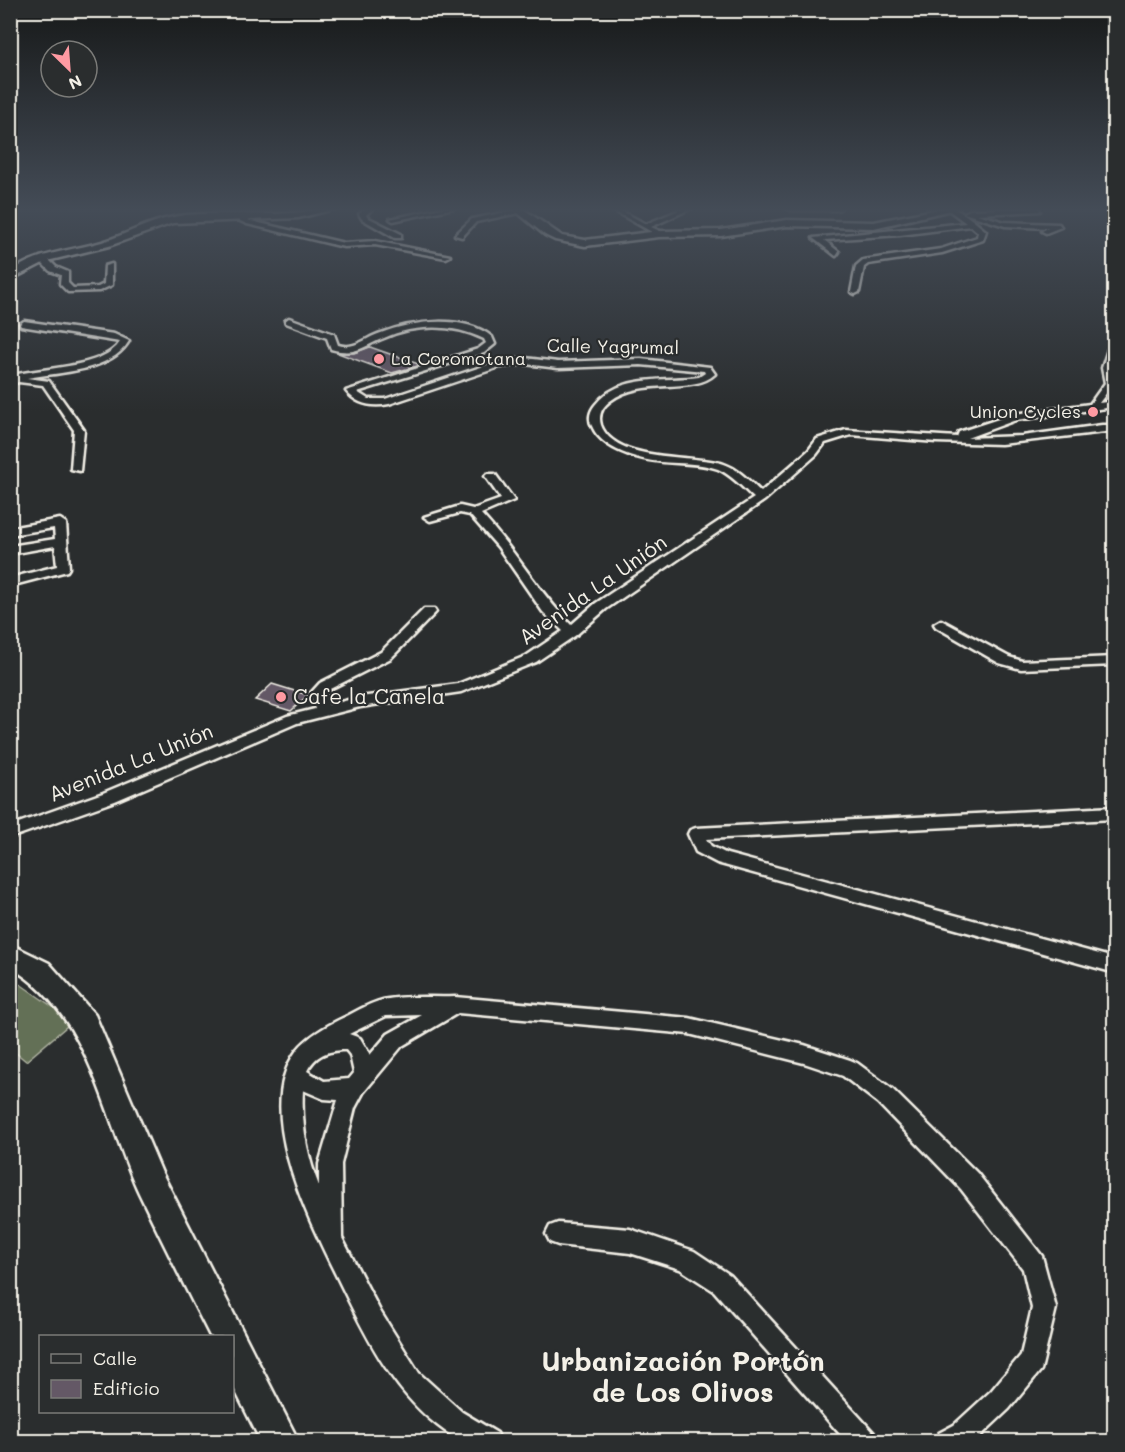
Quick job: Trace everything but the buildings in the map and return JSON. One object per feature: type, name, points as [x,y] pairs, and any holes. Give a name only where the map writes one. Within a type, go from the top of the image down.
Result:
[{"type":"street","points":[[65,276],[64,284],[71,290],[99,289],[108,285],[108,276]]},
{"type":"street","points":[[855,292],[858,276]]},
{"type":"street","name":"Calle Yagrumal","points":[[290,321],[331,336],[334,347],[341,350],[366,346],[379,336],[421,326],[461,328],[488,337],[491,344],[481,351],[351,391],[357,399],[372,403],[386,402],[499,364],[525,361],[558,365],[641,362],[687,365],[707,369],[710,374],[702,379],[630,386],[608,398],[596,409],[594,418],[596,430],[609,442],[654,459],[690,460],[724,468],[761,498]]},
{"type":"street","points":[[12,382],[21,376],[111,357],[124,345],[125,341],[114,337],[24,324]]},
{"type":"street","points":[[1094,403],[1110,383],[1107,368],[1114,343]]},
{"type":"street","points":[[12,382],[33,380],[46,383],[71,415],[80,436],[76,469]]},
{"type":"street","points":[[1082,408],[1114,396]]},
{"type":"street","points":[[962,438],[963,434],[994,422],[1114,404]]},
{"type":"street","name":"Avenida La Unión","points":[[10,832],[109,797],[225,746],[323,710],[461,688],[531,659],[571,632],[601,606],[761,498],[812,453],[821,441],[834,435],[850,432],[1022,439],[1093,428],[1114,428]]},
{"type":"street","points":[[474,513],[508,500],[492,476]]},
{"type":"street","points":[[430,517],[460,509],[474,513],[502,544],[548,609],[571,632]]},
{"type":"street","points":[[10,532],[60,523],[63,568],[10,582]]},
{"type":"street","points":[[10,550],[62,541]]},
{"type":"street","points":[[323,710],[317,694],[325,686],[386,655],[429,612]]},
{"type":"street","points":[[941,624],[1004,660],[1021,664],[1114,661]]},
{"type":"street","points":[[1108,963],[723,859],[706,853],[698,843],[696,834],[1114,813]]},
{"type":"street","points":[[10,954],[46,976],[65,996],[85,1023],[150,1182],[227,1335]]},
{"type":"street","points":[[332,1242],[330,1164],[345,1107],[360,1080],[395,1040],[455,1005]]},
{"type":"street","points":[[488,1442],[453,1421],[410,1382],[371,1320],[332,1242],[302,1171],[292,1124],[292,1092],[295,1074],[305,1056],[332,1032],[384,1008],[455,1005],[690,1026],[804,1054],[850,1069],[885,1096],[969,1181],[1034,1264],[1044,1308],[1032,1360],[1000,1400],[963,1434],[948,1442]]},
{"type":"street","points":[[315,1046],[341,1040],[355,1044],[361,1052],[360,1080]]},
{"type":"street","points":[[295,1074],[316,1089],[332,1093],[360,1080]]},
{"type":"street","points":[[558,1234],[630,1241],[686,1259],[722,1283],[865,1442]]},
{"type":"street","points":[[234,1350],[281,1442]]},
{"type":"green space","points":[[20,984],[73,1021],[26,1061],[11,1049],[10,992]]},
{"type":"place","name":"La Coromotana","points":[[379,359]]},
{"type":"place","name":"Union Cycles","points":[[1093,412]]},
{"type":"place","name":"Cafe la Canela","points":[[281,697]]},
{"type":"district","name":"Urbanización Portón de Los Olivos","points":[[683,1378]]}]
